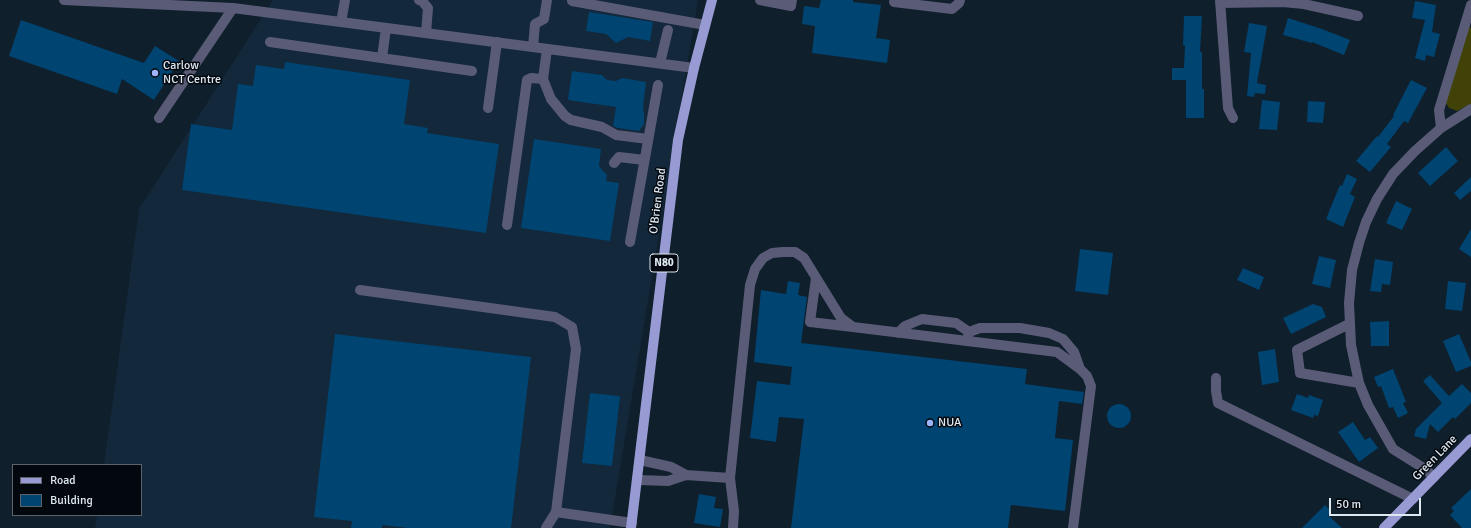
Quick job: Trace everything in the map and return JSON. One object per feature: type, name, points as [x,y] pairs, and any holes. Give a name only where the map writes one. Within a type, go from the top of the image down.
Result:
[{"type":"main road","name":"O'Brien Road","points":[[632,526],[678,140],[694,68],[712,0]]},
{"type":"main road","name":"Green Lane","points":[[1384,528],[1471,440]]},
{"type":"street","points":[[64,0],[233,8],[694,68]]},
{"type":"street","points":[[341,22],[345,0]]},
{"type":"street","points":[[419,0],[422,1],[428,8],[426,33]]},
{"type":"street","points":[[533,47],[535,24],[544,19],[547,0]]},
{"type":"street","points":[[760,0],[792,6],[792,0]]},
{"type":"street","points":[[894,2],[952,9],[959,4],[960,0]]},
{"type":"street","points":[[572,1],[705,25]]},
{"type":"street","points":[[1233,118],[1228,108],[1220,2],[1304,4],[1358,16]]},
{"type":"street","points":[[1441,128],[1439,110],[1471,5]]},
{"type":"street","points":[[159,118],[233,8]]},
{"type":"street","points":[[382,58],[386,28]]},
{"type":"street","points":[[660,64],[668,30]]},
{"type":"street","points":[[270,42],[472,71]]},
{"type":"street","points":[[488,108],[497,42]]},
{"type":"street","points":[[547,49],[543,79],[551,99],[565,116],[571,120],[602,127],[616,135],[648,139]]},
{"type":"street","points":[[507,225],[527,80],[531,78],[543,79]]},
{"type":"street","points":[[630,242],[658,85]]},
{"type":"street","points":[[1434,477],[1425,469],[1393,449],[1368,405],[1360,383],[1351,345],[1349,303],[1352,270],[1361,236],[1377,198],[1393,174],[1415,151],[1449,121],[1471,109]]},
{"type":"street","points":[[614,163],[619,157],[644,160]]},
{"type":"street","points":[[733,528],[734,511],[730,478],[750,285],[755,269],[763,258],[772,253],[794,252],[804,258],[841,318],[853,327]]},
{"type":"street","points":[[816,278],[810,322],[898,333],[968,336],[1057,352],[1080,369],[1087,376],[1091,386],[1073,528]]},
{"type":"street","points":[[360,290],[555,317],[572,327],[576,349],[556,512],[546,528]]},
{"type":"street","points":[[898,333],[905,326],[922,319],[956,323],[968,336]]},
{"type":"street","points":[[1349,324],[1297,350],[1300,373],[1360,383]]},
{"type":"street","points":[[968,336],[980,328],[1020,328],[1048,333],[1062,340],[1074,352],[1080,369]]},
{"type":"street","points":[[1216,378],[1218,403],[1413,500]]},
{"type":"street","points":[[640,460],[671,467],[686,475]]},
{"type":"street","points":[[638,480],[668,481],[686,475],[730,478]]},
{"type":"street","points":[[556,512],[632,526]]},
{"type":"shaded area","points":[[273,0],[698,0],[610,528],[95,528],[97,516],[142,516],[142,464],[104,464],[139,209]]},
{"type":"shaded area","points":[[1469,25],[1471,29],[1471,104],[1457,111],[1449,108],[1446,103],[1446,97]]},
{"type":"building","points":[[821,0],[853,0],[853,2],[881,5],[876,38],[890,40],[887,63],[812,53],[815,26],[802,24],[804,6],[819,8]]},
{"type":"building","points":[[1415,1],[1436,5],[1432,32],[1440,34],[1434,57],[1426,55],[1425,61],[1415,58],[1425,20],[1412,18]]},
{"type":"building","points":[[589,12],[653,22],[650,41],[628,37],[616,43],[606,34],[586,31]]},
{"type":"building","points":[[1184,16],[1202,16],[1200,52],[1202,52],[1204,118],[1186,118],[1186,80],[1172,80],[1172,68],[1184,68]]},
{"type":"building","points":[[1288,18],[1350,40],[1344,55],[1312,42],[1283,35]]},
{"type":"building","points":[[21,20],[144,63],[155,46],[179,61],[154,100],[122,79],[117,94],[9,56]]},
{"type":"building","points":[[1249,23],[1267,26],[1257,83],[1266,85],[1265,94],[1255,93],[1254,97],[1247,96],[1251,53],[1244,52]]},
{"type":"building","points":[[285,62],[410,80],[404,124],[428,128],[427,133],[499,144],[486,233],[182,190],[191,124],[232,130],[238,84],[253,86],[256,65],[284,69]]},
{"type":"building","points":[[572,71],[602,75],[607,80],[616,81],[622,78],[646,82],[643,107],[644,124],[639,131],[613,126],[616,107],[568,100]]},
{"type":"building","points":[[1411,80],[1427,88],[1408,123],[1404,121],[1387,144],[1391,147],[1370,172],[1356,161],[1377,136],[1378,137],[1394,116],[1393,115]]},
{"type":"building","points":[[1262,100],[1280,102],[1277,130],[1259,129]]},
{"type":"building","points":[[1308,101],[1325,102],[1323,123],[1307,122]]},
{"type":"building","points":[[534,139],[601,149],[599,166],[607,175],[606,181],[619,183],[610,241],[521,228]]},
{"type":"building","points":[[1446,147],[1458,161],[1430,186],[1418,173]]},
{"type":"building","points":[[1347,174],[1357,179],[1350,194],[1355,197],[1343,227],[1326,219],[1340,185],[1342,186]]},
{"type":"building","points":[[1471,177],[1471,191],[1460,200],[1454,193]]},
{"type":"building","points":[[1396,201],[1412,209],[1402,230],[1386,223]]},
{"type":"building","points":[[1471,229],[1471,257],[1459,249]]},
{"type":"building","points":[[1080,249],[1113,253],[1108,295],[1075,291]]},
{"type":"building","points":[[1319,256],[1336,260],[1330,288],[1312,284]]},
{"type":"building","points":[[1375,259],[1393,262],[1390,285],[1382,284],[1381,292],[1370,291]]},
{"type":"building","points":[[1243,268],[1264,277],[1259,290],[1237,280]]},
{"type":"building","name":"NUA","points":[[788,281],[800,283],[798,295],[807,297],[801,343],[1027,369],[1025,384],[1084,392],[1082,404],[1059,401],[1055,438],[1073,440],[1065,511],[1011,505],[1008,528],[791,528],[804,419],[779,417],[776,442],[750,438],[757,381],[790,385],[792,367],[754,362],[761,290],[786,294]]},
{"type":"building","points":[[1448,281],[1466,283],[1462,311],[1445,309]]},
{"type":"building","points":[[1313,304],[1322,307],[1326,317],[1291,334],[1283,318]]},
{"type":"building","points":[[1389,321],[1389,346],[1371,346],[1370,322]]},
{"type":"building","points":[[335,334],[531,357],[511,528],[408,528],[382,525],[382,528],[351,528],[352,521],[314,517]]},
{"type":"building","points":[[1459,334],[1471,362],[1471,366],[1456,372],[1443,341]]},
{"type":"building","points":[[1275,349],[1279,382],[1262,385],[1258,352]]},
{"type":"building","points":[[1393,369],[1406,402],[1403,403],[1408,413],[1398,418],[1393,407],[1389,408],[1381,386],[1378,387],[1374,377]]},
{"type":"building","points":[[1430,375],[1449,396],[1462,384],[1471,393],[1471,403],[1455,419],[1453,417],[1438,432],[1430,424],[1426,439],[1414,436],[1416,429],[1442,403],[1423,381]]},
{"type":"building","points":[[590,393],[620,396],[612,466],[582,463]]},
{"type":"building","points":[[1297,394],[1308,398],[1309,395],[1323,400],[1318,416],[1314,415],[1313,418],[1291,410]]},
{"type":"building","points":[[1114,404],[1124,404],[1131,411],[1131,421],[1124,428],[1114,428],[1107,421],[1107,411]]},
{"type":"building","points":[[1353,422],[1365,440],[1370,437],[1378,448],[1359,462],[1338,432]]},
{"type":"building","points":[[1471,489],[1471,528],[1462,528],[1450,515],[1454,511],[1451,508]]},
{"type":"building","points":[[699,494],[716,497],[714,508],[723,509],[720,527],[694,523]]},
{"type":"building","points":[[1325,505],[1331,511],[1328,515],[1342,528],[1302,528]]},
{"type":"place","name":"Carlow NCT Centre","points":[[155,73]]},
{"type":"place","name":"NUA","points":[[930,423]]}]
